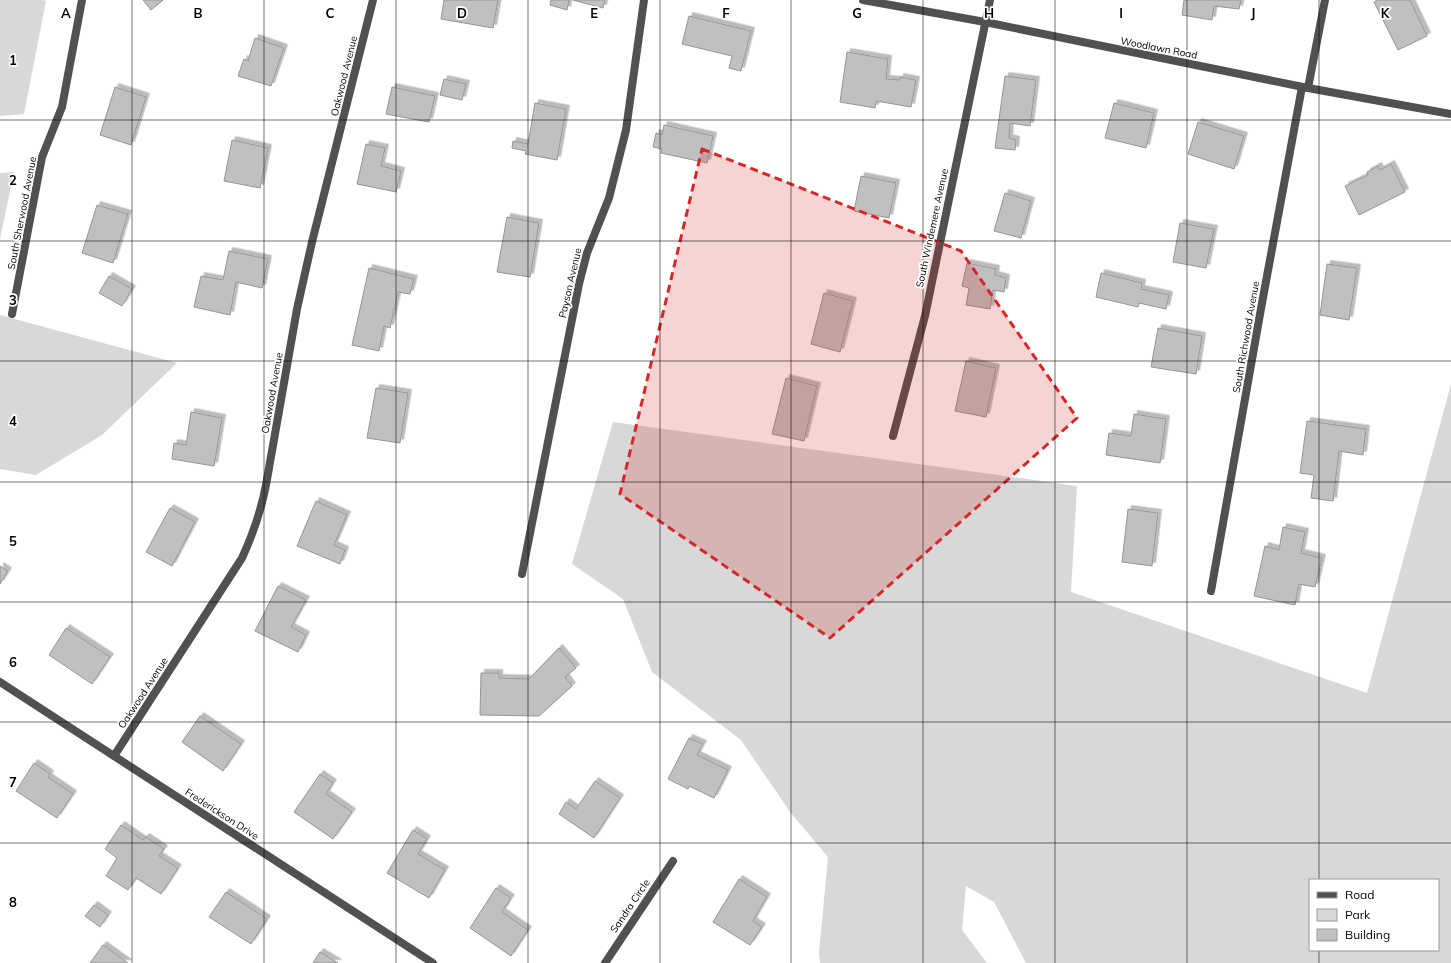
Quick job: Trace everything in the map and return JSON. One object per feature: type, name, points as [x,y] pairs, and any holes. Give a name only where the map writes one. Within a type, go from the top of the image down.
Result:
[{"type":"street","name":"South Sherwood Avenue","points":[[12,314],[42,157],[62,107],[82,0]]},
{"type":"street","name":"Oakwood Avenue","points":[[114,756],[242,558],[252,535],[260,511],[266,485],[297,309],[373,0]]},
{"type":"street","name":"Payson Avenue","points":[[522,574],[578,284],[587,252],[609,198],[626,130],[644,0]]},
{"type":"street","name":"Woodlawn Road","points":[[863,0],[985,22],[1305,88],[1451,114]]},
{"type":"street","name":"South Windemere Avenue","points":[[893,436],[925,316],[990,0]]},
{"type":"street","name":"South Richwood Avenue","points":[[1211,591],[1262,303],[1324,0]]},
{"type":"street","name":"Frederickson Drive","points":[[0,682],[433,963]]},
{"type":"street","name":"Sandra Circle","points":[[605,963],[673,861]]},
{"type":"highlighted area","points":[[702,149],[961,251],[1077,418],[830,638],[620,494]]},
{"type":"green space","points":[[0,0],[46,1],[24,114],[0,116]]},
{"type":"green space","points":[[14,172],[0,239],[0,173]]},
{"type":"green space","points":[[0,315],[177,363],[102,435],[36,475],[0,469]]},
{"type":"green space","points":[[1451,384],[1451,963],[1026,963],[994,902],[966,886],[962,930],[987,963],[820,963],[819,953],[828,857],[790,812],[741,740],[652,672],[623,599],[572,564],[613,422],[1077,486],[1071,592],[1367,693]]},
{"type":"building","points":[[143,0],[163,0],[151,10]]},
{"type":"building","points":[[444,0],[498,0],[493,28],[441,19]]},
{"type":"building","points":[[551,0],[569,0],[567,10],[550,5]]},
{"type":"building","points":[[573,0],[605,0],[603,8]]},
{"type":"building","points":[[1184,0],[1241,0],[1239,9],[1214,6],[1212,20],[1182,15]]},
{"type":"building","points":[[1377,0],[1410,0],[1427,36],[1398,50],[1374,2]]},
{"type":"building","points":[[689,16],[751,31],[741,71],[729,68],[732,56],[682,44]]},
{"type":"building","points":[[255,38],[284,48],[271,86],[238,76],[244,59],[248,61]]},
{"type":"building","points":[[847,52],[888,59],[886,79],[900,80],[900,77],[916,80],[911,107],[876,101],[875,108],[840,102]]},
{"type":"building","points":[[1005,76],[1036,80],[1030,126],[1010,123],[1009,138],[1016,140],[1015,150],[995,148]]},
{"type":"building","points":[[444,79],[466,84],[462,100],[440,95]]},
{"type":"building","points":[[115,87],[146,97],[131,145],[100,135]]},
{"type":"building","points":[[392,87],[435,96],[429,122],[386,114]]},
{"type":"building","points":[[535,103],[566,109],[557,160],[525,154],[526,151],[512,148],[513,141],[528,144]]},
{"type":"building","points":[[1114,103],[1154,113],[1146,148],[1105,138]]},
{"type":"building","points":[[1198,122],[1244,136],[1234,169],[1188,154]]},
{"type":"building","points":[[664,125],[713,136],[707,163],[661,153],[662,149],[653,147],[656,133],[662,135]]},
{"type":"building","points":[[232,140],[268,148],[260,188],[224,181]]},
{"type":"building","points":[[366,144],[385,148],[381,166],[401,171],[396,192],[357,184]]},
{"type":"building","points":[[1391,164],[1405,192],[1359,215],[1345,186],[1368,175],[1367,172],[1378,166],[1380,170]]},
{"type":"building","points":[[861,176],[896,183],[889,218],[854,211]]},
{"type":"building","points":[[1005,193],[1031,201],[1021,238],[994,231]]},
{"type":"building","points":[[97,205],[128,214],[113,263],[82,253]]},
{"type":"building","points":[[507,217],[539,223],[530,277],[497,272]]},
{"type":"building","points":[[1180,223],[1214,229],[1206,268],[1173,262]]},
{"type":"building","points":[[229,251],[268,259],[262,288],[236,282],[230,315],[194,307],[201,276],[223,280]]},
{"type":"building","points":[[967,263],[996,269],[995,275],[1006,278],[1004,292],[993,290],[990,309],[966,305],[969,288],[962,286]]},
{"type":"building","points":[[1327,264],[1357,268],[1349,320],[1320,315]]},
{"type":"building","points":[[369,268],[414,279],[410,294],[398,292],[390,328],[384,326],[379,351],[352,345]]},
{"type":"building","points":[[1101,273],[1142,283],[1141,289],[1169,295],[1166,309],[1139,303],[1138,307],[1096,297]]},
{"type":"building","points":[[109,276],[132,289],[122,306],[99,293]]},
{"type":"building","points":[[824,293],[853,301],[840,352],[811,344]]},
{"type":"building","points":[[1158,328],[1202,336],[1196,374],[1151,367]]},
{"type":"building","points":[[966,361],[996,368],[986,417],[955,411]]},
{"type":"building","points":[[786,378],[817,386],[804,441],[772,434]]},
{"type":"building","points":[[376,388],[408,393],[400,443],[367,438]]},
{"type":"building","points":[[191,412],[222,418],[214,466],[172,459],[174,443],[186,445]]},
{"type":"building","points":[[1134,414],[1166,419],[1160,463],[1106,455],[1109,433],[1131,436]]},
{"type":"building","points":[[1307,421],[1366,429],[1363,455],[1339,451],[1333,501],[1311,498],[1314,475],[1300,473]]},
{"type":"building","points":[[316,501],[347,515],[334,545],[345,550],[340,564],[297,546]]},
{"type":"building","points":[[170,508],[195,522],[172,566],[146,552]]},
{"type":"building","points":[[1128,509],[1158,513],[1152,566],[1122,562]]},
{"type":"building","points":[[1283,527],[1305,532],[1301,553],[1322,558],[1315,587],[1299,584],[1295,605],[1254,596],[1265,546],[1279,550]]},
{"type":"building","points":[[0,566],[8,571],[0,584]]},
{"type":"building","points":[[278,586],[306,600],[291,627],[306,635],[298,652],[255,631]]},
{"type":"building","points":[[66,628],[110,657],[92,684],[49,655]]},
{"type":"building","points":[[559,648],[576,668],[565,677],[572,686],[539,716],[480,715],[481,673],[499,673],[499,678],[529,679]]},
{"type":"building","points":[[200,716],[241,744],[223,771],[182,742]]},
{"type":"building","points":[[689,738],[703,744],[697,755],[728,770],[714,798],[689,786],[688,789],[668,779]]},
{"type":"building","points":[[34,763],[50,774],[48,777],[73,794],[57,818],[16,791]]},
{"type":"building","points":[[320,774],[333,783],[326,794],[352,812],[333,839],[294,812]]},
{"type":"building","points":[[595,781],[620,798],[594,838],[559,814],[566,802],[576,809]]},
{"type":"building","points":[[121,825],[143,840],[146,837],[164,849],[159,856],[178,868],[161,894],[136,878],[128,890],[106,876],[117,858],[105,849]]},
{"type":"building","points":[[413,830],[427,839],[418,854],[445,870],[429,898],[387,873]]},
{"type":"building","points":[[739,879],[767,897],[753,921],[762,927],[750,945],[713,922]]},
{"type":"building","points":[[496,888],[511,898],[502,912],[528,930],[511,956],[470,928]]},
{"type":"building","points":[[226,892],[267,919],[251,944],[209,917]]},
{"type":"building","points":[[94,905],[108,915],[100,927],[85,916]]},
{"type":"building","points":[[103,945],[128,963],[90,963]]},
{"type":"building","points":[[320,952],[338,963],[313,963]]}]
